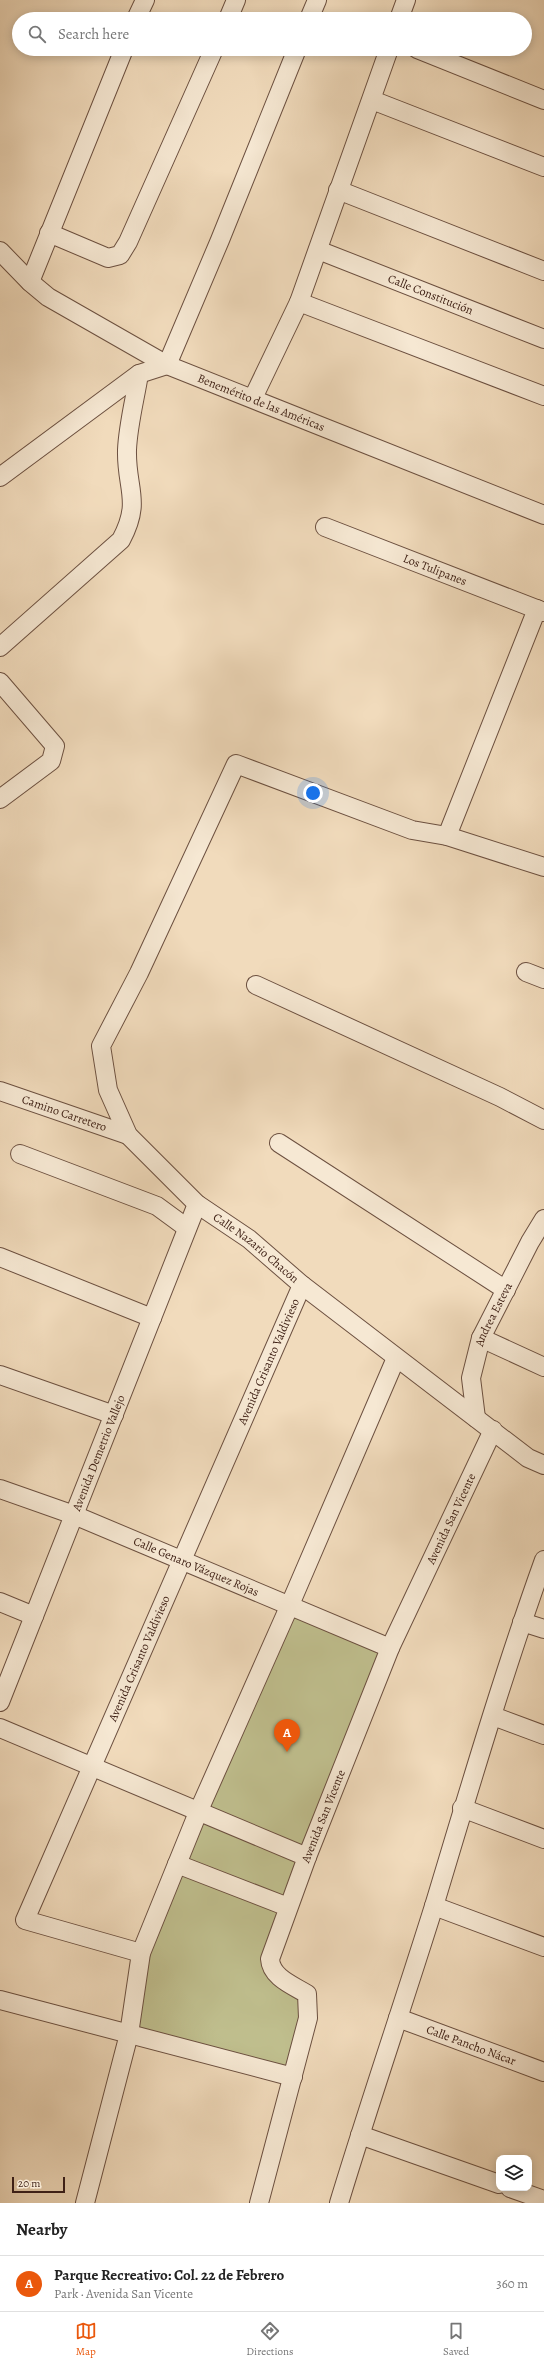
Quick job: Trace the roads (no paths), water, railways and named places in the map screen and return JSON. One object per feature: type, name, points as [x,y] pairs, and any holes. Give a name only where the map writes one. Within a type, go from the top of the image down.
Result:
[{"type":"street","points":[[139,12],[145,0]]},
{"type":"street","points":[[231,12],[236,0]]},
{"type":"street","points":[[312,12],[317,0]]},
{"type":"street","points":[[402,12],[406,0]]},
{"type":"street","points":[[30,282],[121,56]]},
{"type":"street","points":[[49,233],[108,258],[120,255],[128,242],[211,56]]},
{"type":"street","points":[[0,477],[139,374],[167,365],[220,240],[294,56]]},
{"type":"street","points":[[253,398],[299,302],[387,56]]},
{"type":"street","points":[[434,56],[544,100]]},
{"type":"street","points":[[372,100],[544,167]]},
{"type":"street","points":[[338,190],[544,271]]},
{"type":"street","name":"Calle Constitución","points":[[318,250],[544,339]]},
{"type":"street","name":"Benemérito de las Américas","points":[[0,251],[30,282],[48,297],[167,365],[544,515]]},
{"type":"street","points":[[299,302],[544,396]]},
{"type":"street","points":[[0,647],[121,540],[128,528],[133,507],[127,451],[139,374]]},
{"type":"street","name":"Los Tulipanes","points":[[325,527],[540,611]]},
{"type":"street","points":[[540,611],[447,836],[544,867]]},
{"type":"street","points":[[0,682],[55,746],[55,753],[51,761],[0,799]]},
{"type":"street","name":"Calle Nazario Chacón","points":[[447,836],[412,830],[236,764],[139,973],[101,1046],[108,1090],[128,1134],[197,1204],[249,1239],[302,1285],[396,1358],[528,1458],[544,1466]]},
{"type":"street","points":[[526,972],[544,979]]},
{"type":"street","points":[[256,985],[500,1097],[544,1120]]},
{"type":"street","name":"Camino Carretero","points":[[0,1091],[128,1134]]},
{"type":"street","points":[[279,1143],[506,1290]]},
{"type":"street","points":[[20,1154],[157,1206],[187,1228]]},
{"type":"street","name":"Avenida Demetrio Vallejo","points":[[0,1702],[197,1204]]},
{"type":"street","name":"Andrea Esteva","points":[[476,1418],[471,1378],[481,1338],[506,1290],[537,1245],[544,1219]]},
{"type":"street","points":[[0,1257],[152,1318]]},
{"type":"street","name":"Avenida Crisanto Valdivieso","points":[[141,1953],[25,1920],[302,1285]]},
{"type":"street","points":[[481,1338],[544,1367]]},
{"type":"street","points":[[85,2203],[129,2034],[141,1953],[199,1810],[289,1607],[396,1358]]},
{"type":"street","points":[[0,1375],[114,1415]]},
{"type":"street","name":"Avenida San Vicente","points":[[259,2203],[308,2018],[306,1994],[280,1977],[270,1968],[270,1959],[307,1857],[390,1648],[493,1430]]},
{"type":"street","name":"Calle Genaro Vázquez Rojas","points":[[0,1489],[74,1516],[181,1562],[390,1648]]},
{"type":"street","points":[[339,2203],[434,1906],[462,1808],[493,1716],[522,1622],[544,1560]]},
{"type":"street","points":[[0,1602],[34,1616]]},
{"type":"street","points":[[522,1622],[544,1629]]},
{"type":"street","points":[[493,1716],[544,1735]]},
{"type":"street","points":[[0,1728],[199,1810],[307,1857]]},
{"type":"street","points":[[462,1808],[544,1839]]},
{"type":"street","points":[[177,1864],[288,1907]]},
{"type":"street","points":[[434,1906],[544,1947]]},
{"type":"street","points":[[0,2000],[293,2077]]},
{"type":"street","name":"Calle Pancho Nácar","points":[[398,2018],[544,2072]]},
{"type":"street","points":[[360,2135],[496,2183]]},
{"type":"street","points":[[518,2191],[544,2200]]},
{"type":"place","name":"Parque Recreativo: Col. 22 de Febrero","points":[[287,1752]]}]
